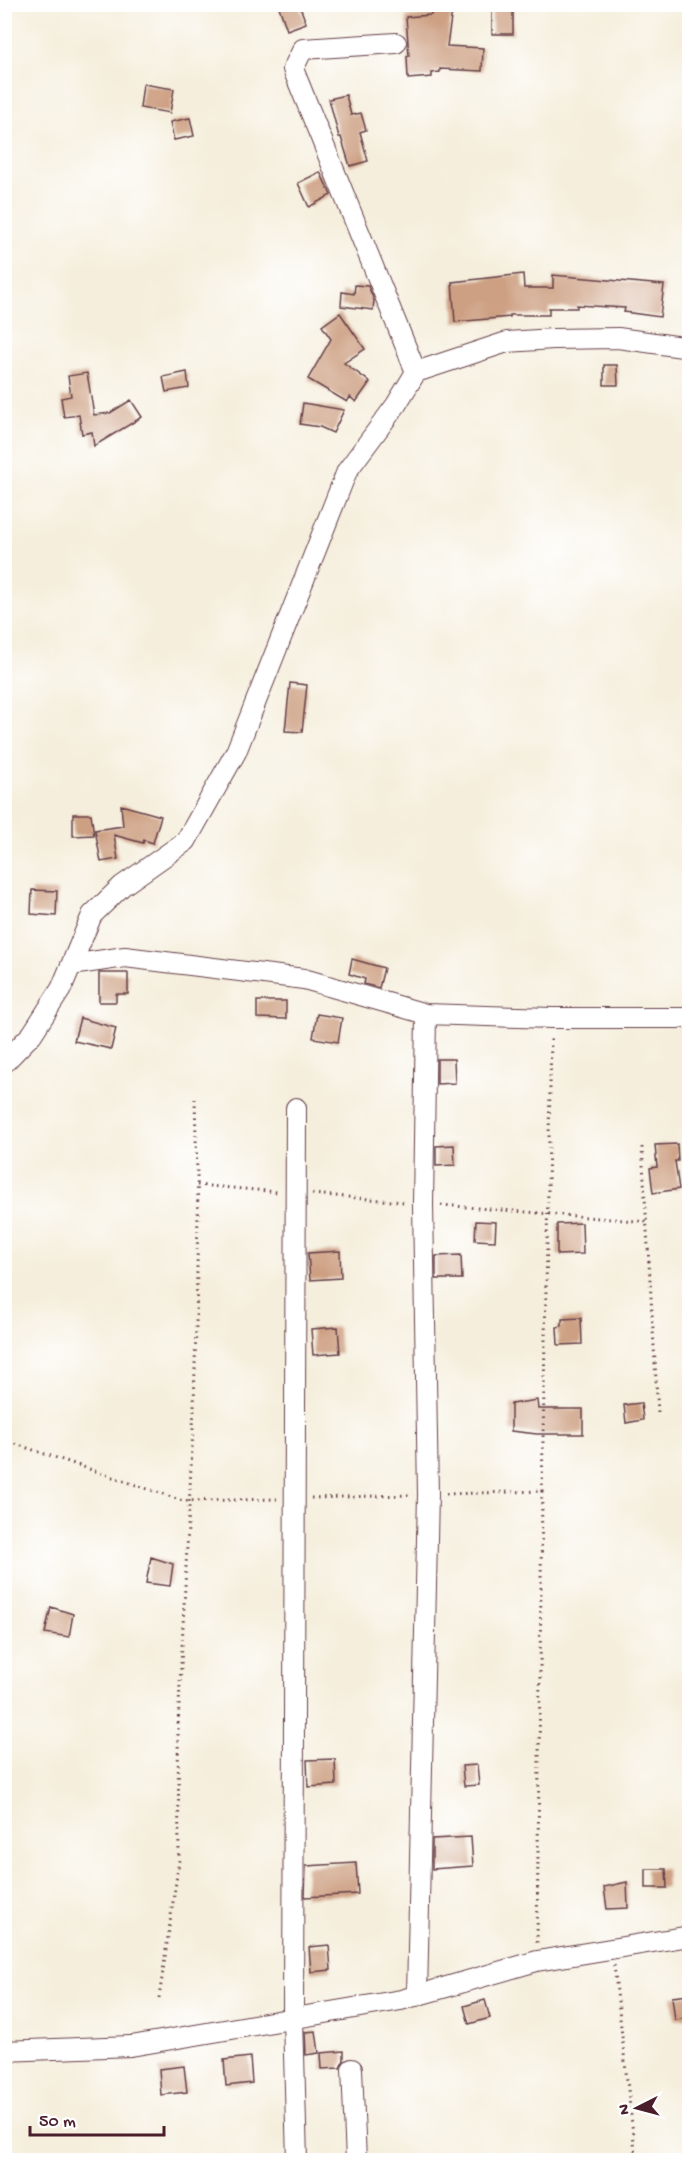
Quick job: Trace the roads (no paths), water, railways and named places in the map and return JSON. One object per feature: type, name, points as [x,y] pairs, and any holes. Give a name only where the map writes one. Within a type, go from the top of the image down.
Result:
[{"type":"street","points":[[396,43],[303,49],[293,69],[416,372]]},
{"type":"street","points":[[4,1063],[32,1034],[61,988],[92,915],[123,886],[186,841],[236,752],[347,471],[396,405],[416,372],[507,342],[618,338],[690,348]]},
{"type":"street","points":[[71,965],[125,957],[303,979],[426,1014],[552,1018],[690,1018]]},
{"type":"street","points":[[417,1996],[428,1494],[423,1204],[426,1014]]},
{"type":"street","points":[[296,1108],[292,2019],[297,2160]]},
{"type":"street","points":[[4,2051],[131,2046],[401,2000],[537,1961],[690,1936]]},
{"type":"street","points":[[352,2069],[356,2160]]}]
